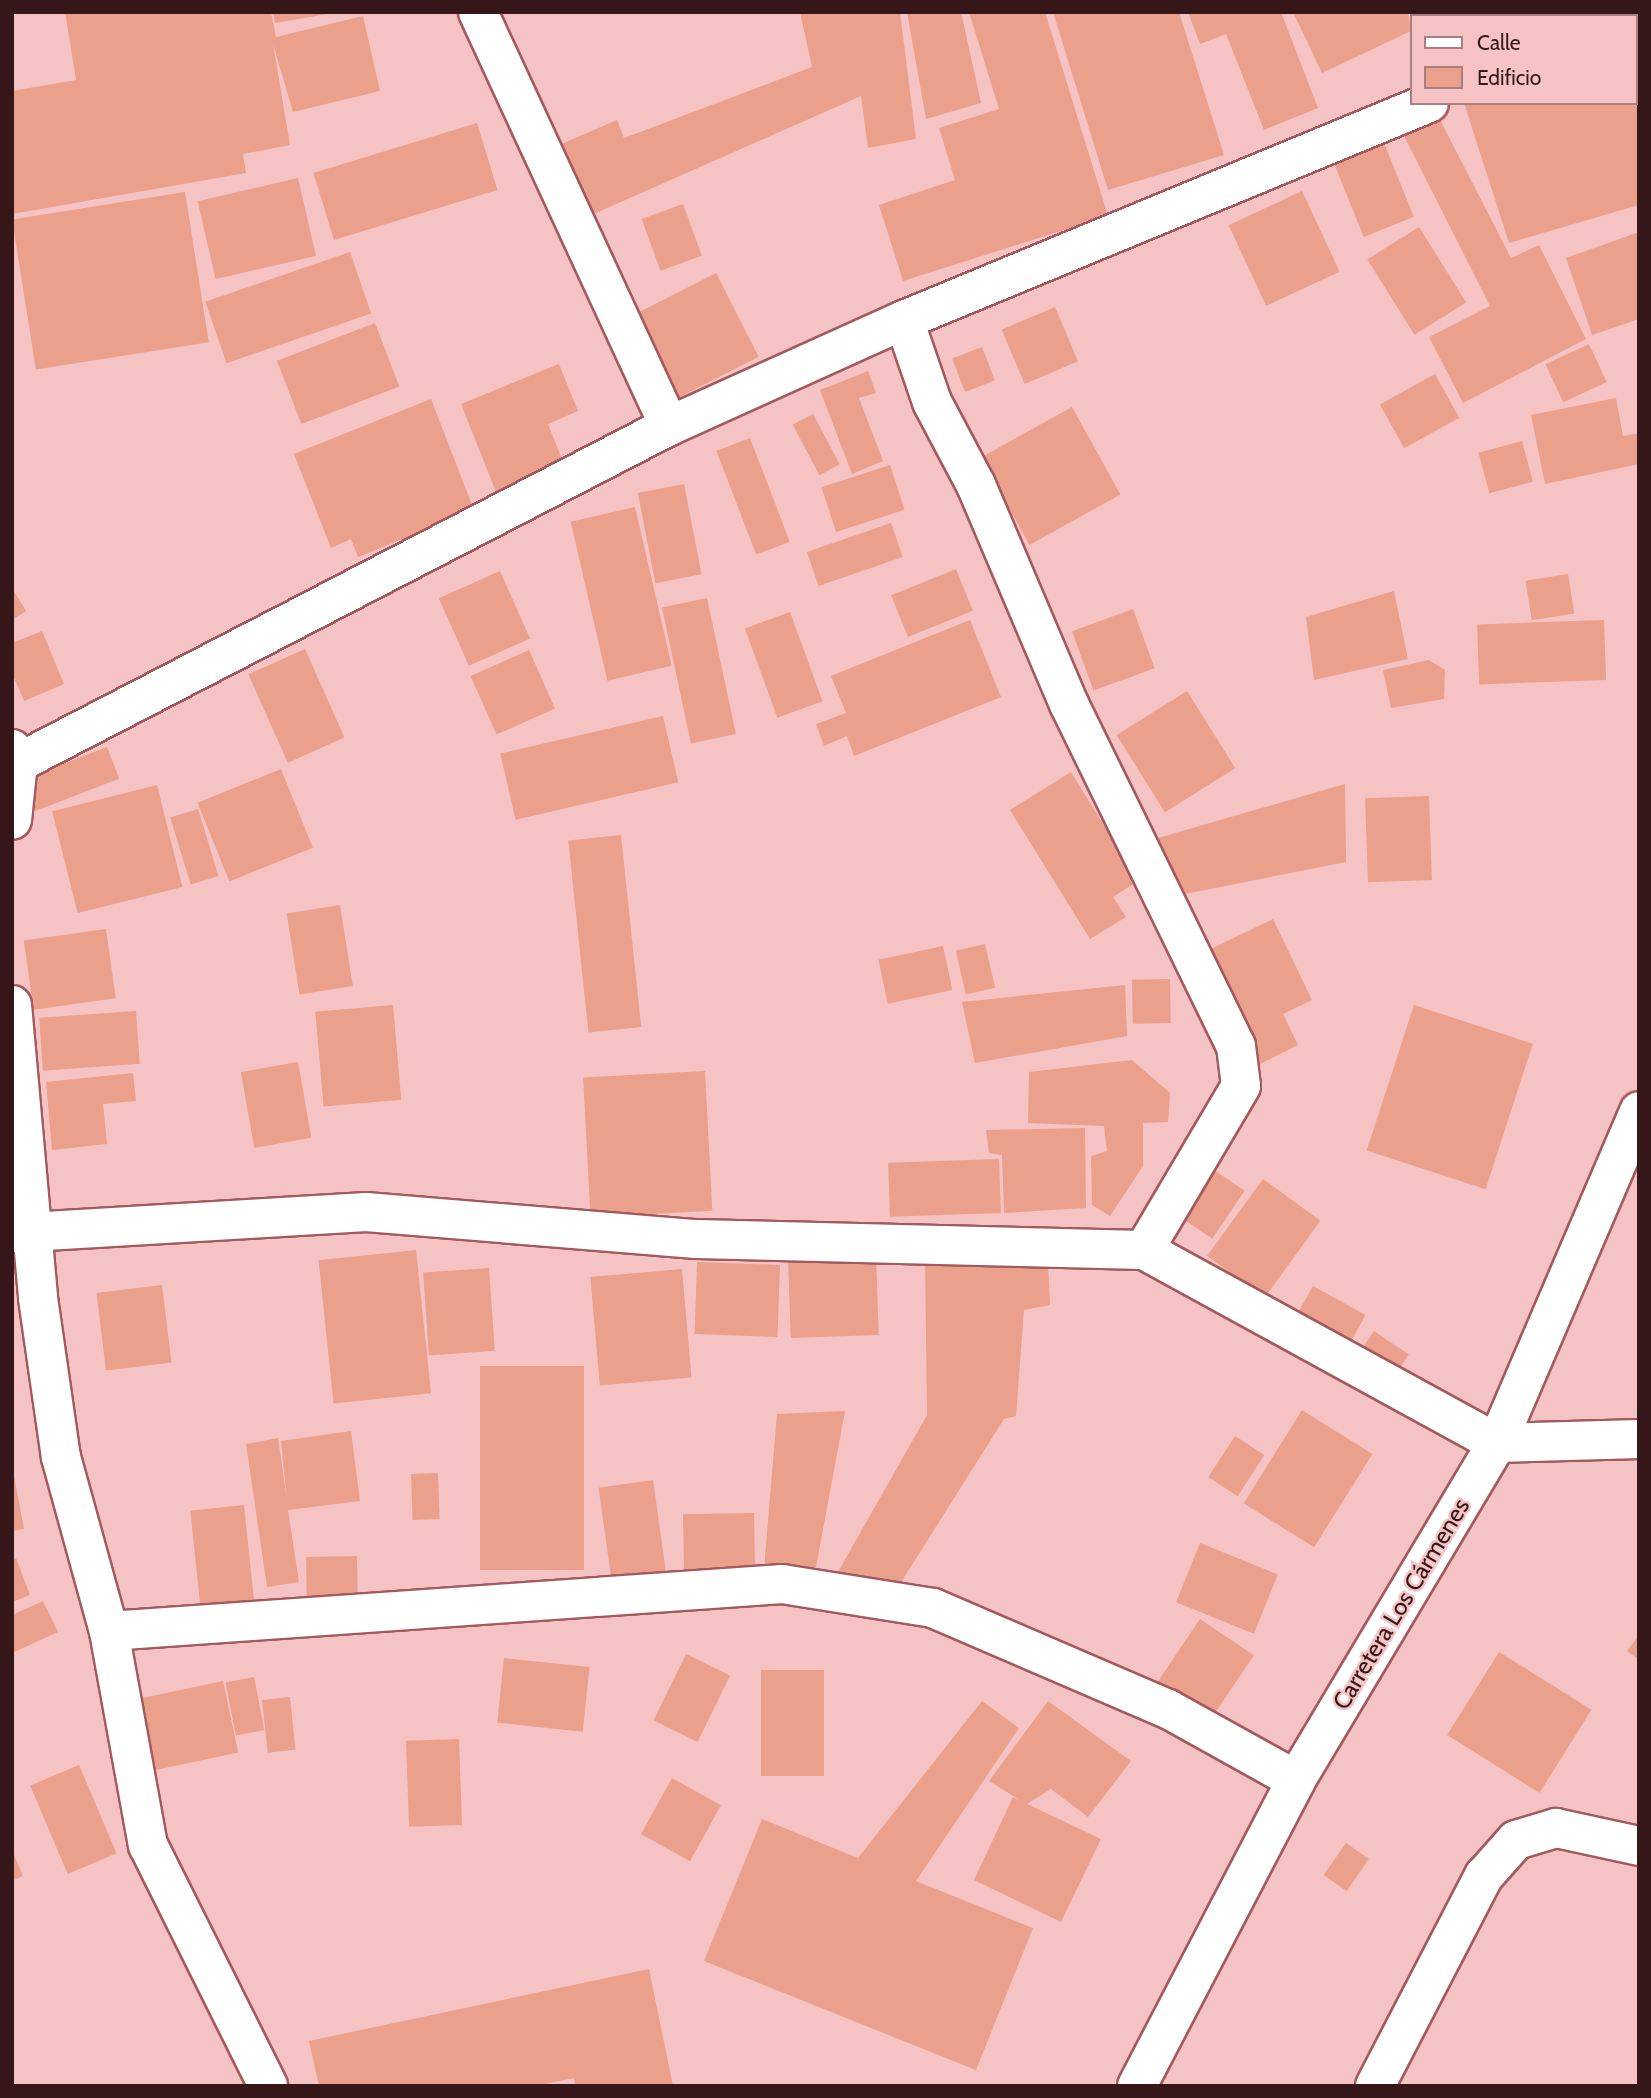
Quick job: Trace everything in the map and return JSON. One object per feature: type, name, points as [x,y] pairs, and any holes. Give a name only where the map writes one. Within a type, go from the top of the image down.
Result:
[{"type":"street","points":[[478,12],[669,426]]},
{"type":"street","points":[[12,820],[14,759],[669,426],[904,320],[1424,105]]},
{"type":"street","points":[[904,320],[932,402],[976,485],[1069,705],[1236,1046],[1241,1086],[1144,1250]]},
{"type":"street","points":[[12,1005],[24,1230],[38,1298],[61,1457],[109,1631],[148,1844],[268,2086]]},
{"type":"street","name":"Carretera Los Cármenes","points":[[1137,2086],[1296,1780],[1497,1443],[1639,1111]]},
{"type":"street","points":[[24,1230],[366,1212],[696,1239],[1144,1250],[1497,1443],[1639,1439]]},
{"type":"street","points":[[109,1631],[782,1584],[933,1608],[1168,1709],[1296,1780]]},
{"type":"street","points":[[1375,2086],[1484,1876],[1516,1840],[1556,1828],[1639,1846]]},
{"type":"building","points":[[65,12],[271,12],[276,37],[363,16],[380,91],[293,112],[273,44],[290,145],[243,154],[246,173],[12,214],[12,91],[76,80]]},
{"type":"building","points":[[273,12],[328,12],[328,14],[275,23]]},
{"type":"building","points":[[800,12],[900,12],[916,139],[868,148],[861,96],[580,220],[552,148],[617,120],[624,138],[812,67]]},
{"type":"building","points":[[907,12],[961,12],[981,103],[926,119]]},
{"type":"building","points":[[969,12],[1045,12],[1108,216],[903,281],[879,205],[955,180],[939,128],[999,109]]},
{"type":"building","points":[[1053,12],[1179,12],[1224,155],[1108,190]]},
{"type":"building","points":[[1188,12],[1281,12],[1318,108],[1264,130],[1226,34],[1200,44]]},
{"type":"building","points":[[1293,12],[1408,12],[1410,31],[1322,73]]},
{"type":"building","points":[[1637,86],[1639,205],[1509,243],[1465,105],[1637,105]]},
{"type":"building","points":[[1435,110],[1511,258],[1539,245],[1586,339],[1463,403],[1429,337],[1490,306],[1400,128]]},
{"type":"building","points":[[477,123],[497,190],[334,240],[313,173]]},
{"type":"building","points":[[1382,138],[1414,217],[1364,237],[1332,158]]},
{"type":"building","points":[[298,178],[316,256],[216,279],[198,201]]},
{"type":"building","points":[[1302,191],[1340,272],[1266,306],[1229,225]]},
{"type":"building","points":[[185,192],[209,342],[36,370],[12,219]]},
{"type":"building","points":[[683,204],[702,256],[660,271],[642,219]]},
{"type":"building","points":[[1419,227],[1466,302],[1414,335],[1367,259]]},
{"type":"building","points":[[1639,232],[1639,319],[1592,335],[1566,258]]},
{"type":"building","points":[[350,252],[371,313],[226,363],[205,302]]},
{"type":"building","points":[[716,273],[759,357],[668,403],[625,319]]},
{"type":"building","points":[[1055,307],[1078,361],[1025,384],[1002,330]]},
{"type":"building","points":[[375,323],[399,386],[301,424],[277,361]]},
{"type":"building","points":[[1589,344],[1607,382],[1563,402],[1545,364]]},
{"type":"building","points":[[982,347],[995,381],[965,392],[952,358]]},
{"type":"building","points":[[559,364],[578,411],[548,424],[566,469],[498,497],[461,404]]},
{"type":"building","points":[[868,371],[876,393],[859,398],[883,461],[852,474],[820,390]]},
{"type":"building","points":[[1435,374],[1459,418],[1404,448],[1380,405]]},
{"type":"building","points":[[1616,398],[1623,436],[1639,433],[1639,464],[1545,484],[1531,415]]},
{"type":"building","points":[[431,399],[474,510],[358,557],[351,539],[331,548],[294,454]]},
{"type":"building","points":[[1072,407],[1120,494],[1030,545],[981,457]]},
{"type":"building","points":[[813,414],[840,464],[819,475],[793,425]]},
{"type":"building","points":[[750,438],[790,542],[756,555],[716,451]]},
{"type":"building","points":[[1522,441],[1533,482],[1489,493],[1479,453]]},
{"type":"building","points":[[890,465],[905,510],[836,532],[822,487]]},
{"type":"building","points":[[684,484],[702,574],[655,583],[638,493]]},
{"type":"building","points":[[635,507],[672,666],[607,681],[571,522]]},
{"type":"building","points":[[891,523],[903,557],[819,586],[807,552]]},
{"type":"building","points":[[956,569],[973,611],[908,637],[891,595]]},
{"type":"building","points":[[500,571],[530,639],[469,666],[439,598]]},
{"type":"building","points":[[1568,574],[1574,614],[1532,620],[1526,581]]},
{"type":"building","points":[[12,588],[26,611],[12,620]]},
{"type":"building","points":[[1394,591],[1408,659],[1314,680],[1306,617]]},
{"type":"building","points":[[707,598],[736,734],[691,744],[662,608]]},
{"type":"building","points":[[1133,609],[1155,668],[1093,690],[1072,631]]},
{"type":"building","points":[[790,612],[822,701],[777,718],[745,628]]},
{"type":"building","points":[[970,620],[1001,697],[854,756],[847,736],[824,746],[816,724],[846,713],[831,676]]},
{"type":"building","points":[[1604,620],[1606,680],[1479,684],[1477,624]]},
{"type":"building","points":[[42,631],[64,684],[24,701],[12,673],[12,643]]},
{"type":"building","points":[[305,649],[344,738],[288,763],[248,674]]},
{"type":"building","points":[[529,650],[555,708],[497,734],[471,676]]},
{"type":"building","points":[[1429,660],[1445,670],[1444,699],[1391,708],[1383,670]]},
{"type":"building","points":[[1187,691],[1235,768],[1165,812],[1117,735]]},
{"type":"building","points":[[663,716],[678,782],[516,820],[500,754]]},
{"type":"building","points":[[107,747],[119,779],[35,811],[23,779]]},
{"type":"building","points":[[281,769],[313,848],[229,882],[198,803]]},
{"type":"building","points":[[1071,772],[1138,881],[1113,897],[1126,917],[1090,939],[1010,810]]},
{"type":"building","points":[[1345,784],[1346,862],[1175,896],[1158,838]]},
{"type":"building","points":[[157,785],[182,887],[78,913],[52,811]]},
{"type":"building","points":[[1429,796],[1432,880],[1368,882],[1365,798]]},
{"type":"building","points":[[198,809],[218,876],[191,884],[170,817]]},
{"type":"building","points":[[621,835],[641,1027],[588,1032],[568,841]]},
{"type":"building","points":[[340,905],[353,986],[299,994],[287,913]]},
{"type":"building","points":[[1273,919],[1312,1000],[1283,1014],[1298,1045],[1248,1070],[1196,956]]},
{"type":"building","points":[[106,929],[116,998],[34,1010],[24,941]]},
{"type":"building","points":[[985,944],[995,988],[966,995],[956,951]]},
{"type":"building","points":[[943,946],[952,990],[888,1004],[878,960]]},
{"type":"building","points":[[1170,979],[1171,1023],[1133,1024],[1132,980]]},
{"type":"building","points":[[1125,985],[1127,1036],[975,1063],[962,1002]]},
{"type":"building","points":[[393,1005],[401,1100],[324,1106],[315,1012]]},
{"type":"building","points":[[1414,1005],[1533,1044],[1486,1189],[1367,1151]]},
{"type":"building","points":[[136,1011],[140,1064],[43,1071],[39,1018]]},
{"type":"building","points":[[1132,1060],[1170,1093],[1168,1122],[1143,1123],[1143,1166],[1110,1216],[1092,1205],[1091,1156],[1107,1151],[1104,1126],[1028,1123],[1029,1072]]},
{"type":"building","points":[[298,1062],[311,1138],[254,1148],[241,1072]]},
{"type":"building","points":[[705,1071],[712,1211],[590,1217],[583,1077]]},
{"type":"building","points":[[133,1073],[136,1101],[103,1104],[107,1144],[52,1150],[46,1082]]},
{"type":"building","points":[[1085,1128],[1086,1208],[1004,1213],[1002,1155],[989,1153],[986,1130]]},
{"type":"building","points":[[999,1159],[1001,1213],[890,1217],[888,1163]]},
{"type":"building","points":[[1214,1170],[1245,1191],[1212,1239],[1182,1218]]},
{"type":"building","points":[[1263,1179],[1320,1221],[1265,1298],[1207,1256]]},
{"type":"building","points":[[416,1250],[431,1393],[334,1403],[319,1260]]},
{"type":"building","points":[[876,1257],[879,1335],[791,1338],[788,1260]]},
{"type":"building","points":[[925,1257],[1048,1262],[1050,1305],[1024,1310],[1016,1416],[1004,1419],[893,1595],[834,1579],[927,1415]]},
{"type":"building","points":[[697,1262],[780,1265],[777,1337],[695,1334]]},
{"type":"building","points":[[489,1268],[495,1351],[429,1355],[423,1273]]},
{"type":"building","points":[[682,1269],[691,1378],[600,1386],[590,1277]]},
{"type":"building","points":[[162,1285],[172,1362],[106,1370],[96,1293]]},
{"type":"building","points":[[1313,1286],[1365,1315],[1349,1346],[1296,1317]]},
{"type":"building","points":[[1374,1331],[1409,1354],[1391,1381],[1356,1358]]},
{"type":"building","points":[[480,1366],[584,1366],[584,1570],[480,1570]]},
{"type":"building","points":[[1302,1410],[1372,1454],[1314,1547],[1244,1503]]},
{"type":"building","points":[[845,1411],[816,1567],[764,1569],[777,1414]]},
{"type":"building","points":[[351,1431],[360,1501],[288,1510],[299,1582],[267,1587],[246,1444],[278,1438],[287,1500],[281,1441]]},
{"type":"building","points":[[1235,1436],[1264,1455],[1238,1496],[1208,1477]]},
{"type":"building","points":[[12,1465],[24,1529],[12,1531]]},
{"type":"building","points":[[438,1473],[440,1519],[413,1520],[411,1474]]},
{"type":"building","points":[[653,1480],[667,1583],[613,1591],[599,1488]]},
{"type":"building","points":[[244,1505],[255,1609],[201,1615],[190,1511]]},
{"type":"building","points":[[754,1513],[755,1578],[684,1579],[683,1514]]},
{"type":"building","points":[[1200,1543],[1278,1574],[1254,1634],[1176,1602]]},
{"type":"building","points":[[357,1556],[358,1607],[307,1608],[306,1557]]},
{"type":"building","points":[[16,1558],[30,1595],[12,1602],[12,1560]]},
{"type":"building","points":[[43,1601],[58,1632],[12,1653],[12,1615]]},
{"type":"building","points":[[1200,1619],[1254,1655],[1210,1721],[1156,1684]]},
{"type":"building","points":[[1639,1635],[1639,1660],[1627,1651]]},
{"type":"building","points":[[1499,1652],[1591,1710],[1540,1793],[1447,1735]]},
{"type":"building","points":[[686,1654],[730,1675],[698,1742],[654,1721]]},
{"type":"building","points":[[504,1658],[590,1667],[583,1732],[497,1723]]},
{"type":"building","points":[[761,1670],[824,1670],[824,1776],[761,1776]]},
{"type":"building","points":[[254,1677],[264,1730],[236,1736],[226,1683]]},
{"type":"building","points":[[223,1681],[238,1752],[152,1771],[137,1699]]},
{"type":"building","points":[[290,1697],[296,1750],[268,1753],[262,1700]]},
{"type":"building","points":[[982,1701],[1019,1728],[916,1881],[1033,1928],[976,2070],[704,1961],[762,1819],[858,1858]]},
{"type":"building","points":[[1048,1701],[1131,1761],[1088,1817],[1051,1789],[1027,1804],[1101,1839],[1061,1922],[974,1880],[1013,1797],[1020,1800],[989,1781]]},
{"type":"building","points":[[459,1739],[462,1825],[409,1827],[406,1741]]},
{"type":"building","points":[[79,1765],[117,1853],[68,1874],[30,1786]]},
{"type":"building","points":[[672,1778],[721,1805],[690,1861],[641,1834]]},
{"type":"building","points":[[1346,1843],[1369,1859],[1347,1891],[1324,1875]]},
{"type":"building","points":[[12,1850],[23,1876],[12,1881]]},
{"type":"building","points":[[649,1969],[673,2086],[575,2086],[574,2078],[536,2086],[319,2086],[309,2041]]}]
